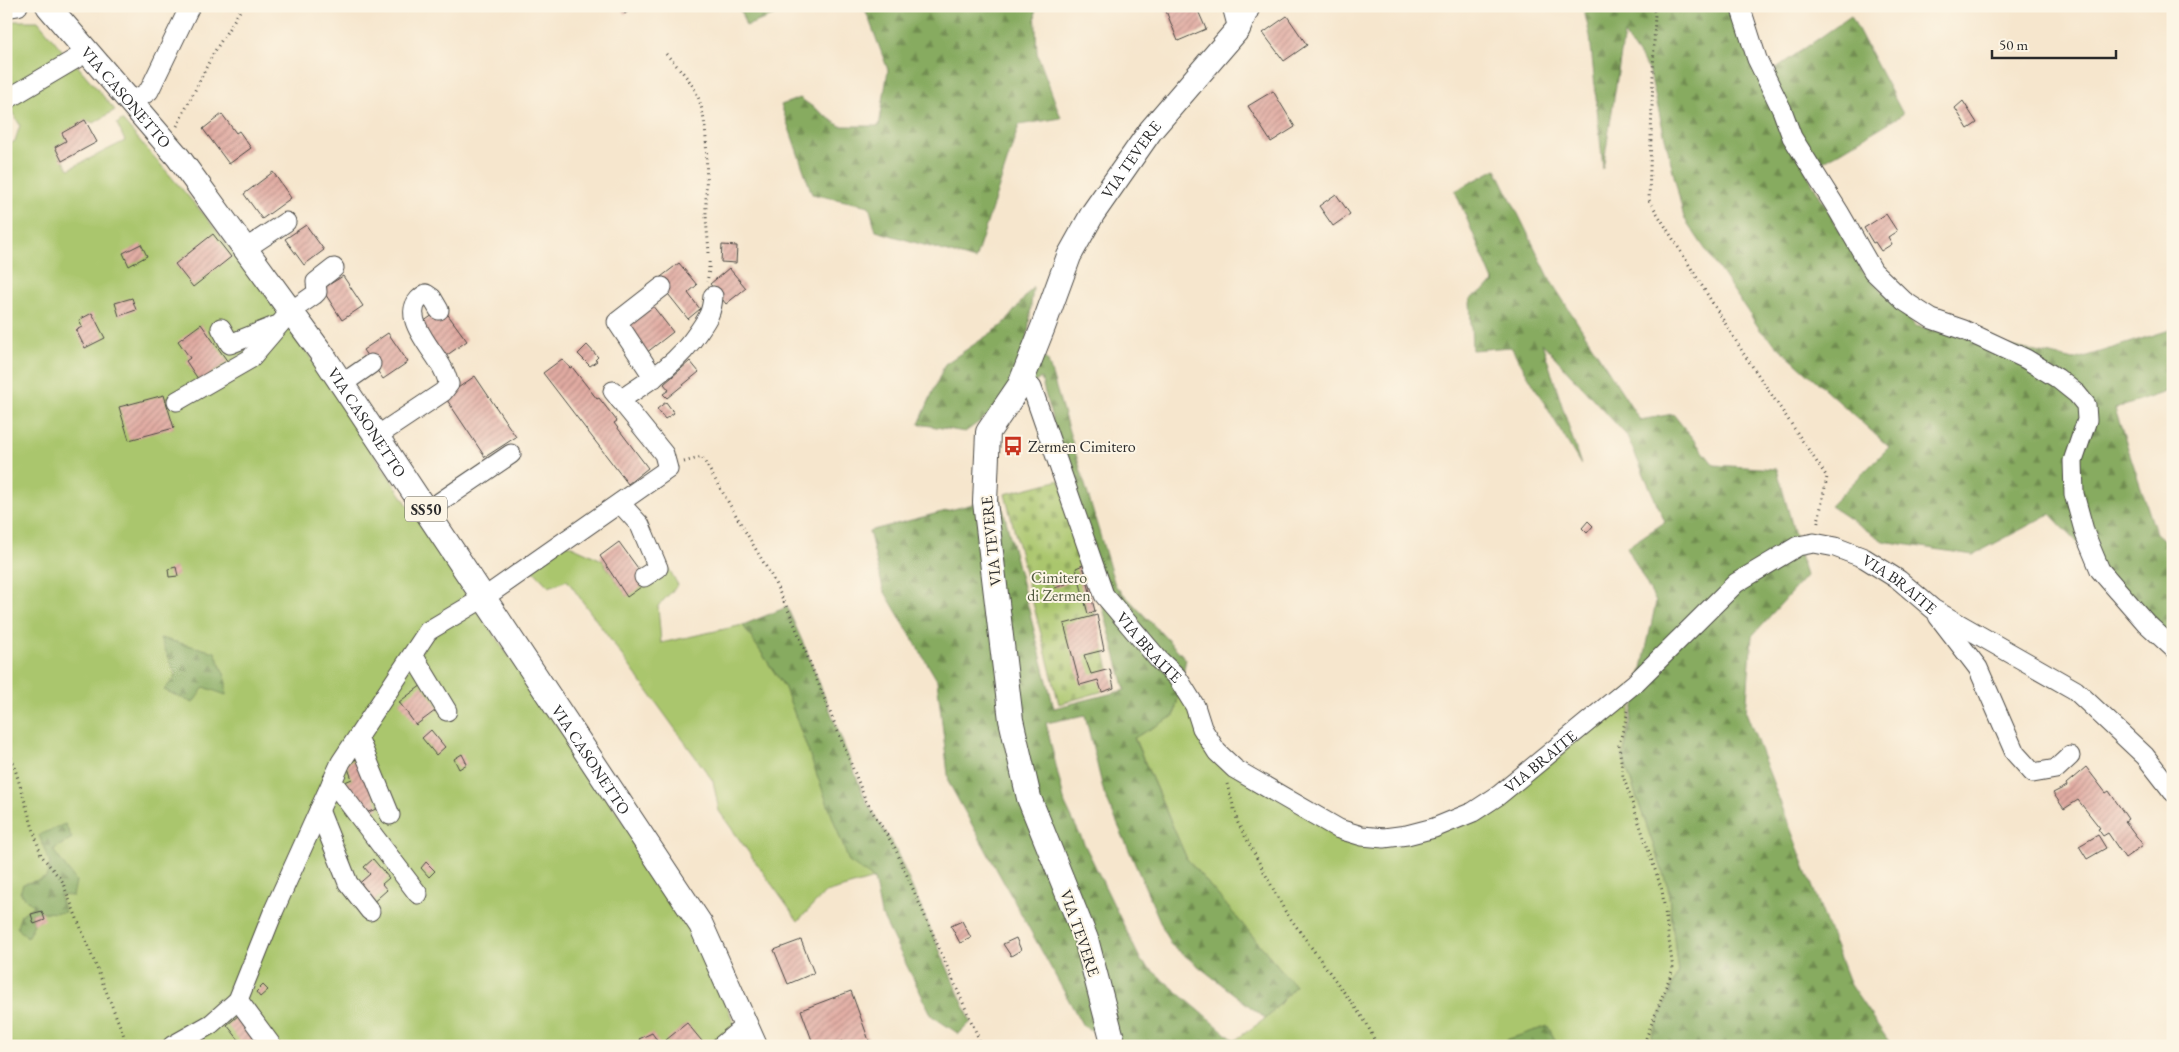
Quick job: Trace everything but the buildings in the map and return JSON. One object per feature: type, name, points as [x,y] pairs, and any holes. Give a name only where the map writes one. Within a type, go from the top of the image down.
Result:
[{"type":"main road","name":"VIA CASONETTO","points":[[48,6],[167,145],[245,249],[285,318],[342,384],[701,925],[750,1035]]},
{"type":"main road","name":"VIA TEVERE","points":[[1114,1046],[1086,939],[1029,798],[1011,720],[985,502],[988,432],[1022,380],[1068,256],[1093,213],[1151,130],[1238,29],[1248,6]]},
{"type":"street","points":[[6,8],[18,6]]},
{"type":"street","points":[[131,103],[148,91],[190,6]]},
{"type":"street","points":[[1232,6],[1238,29]]},
{"type":"street","points":[[1740,6],[1757,60],[1782,110],[1792,137],[1840,212],[1873,271],[1904,301],[1932,319],[1964,330],[2026,359],[2057,378],[2077,394],[2086,405],[2087,420],[2073,461],[2074,494],[2085,534],[2100,570],[2146,623],[2173,648]]},
{"type":"street","points":[[6,100],[87,52]]},
{"type":"street","points":[[245,249],[286,222]]},
{"type":"street","points":[[177,401],[250,359],[285,318],[317,292],[316,282],[334,268]]},
{"type":"street","points":[[654,378],[617,322],[662,287]]},
{"type":"street","points":[[377,436],[443,392],[448,384],[443,369],[413,318],[413,306],[417,299],[426,294],[432,298],[439,310]]},
{"type":"street","points":[[172,1046],[211,1024],[238,1000],[274,910],[341,762],[428,631],[484,597],[668,469],[664,454],[616,396],[654,378],[687,349],[713,310],[713,296]]},
{"type":"street","points":[[221,328],[230,344],[285,318]]},
{"type":"street","points":[[342,384],[371,364]]},
{"type":"street","name":"VIA BRAITE","points":[[1022,380],[1032,388],[1104,595],[1158,660],[1177,677],[1195,706],[1202,728],[1218,752],[1235,769],[1338,828],[1362,836],[1384,838],[1407,836],[1434,828],[1473,812],[1498,795],[1636,683],[1736,583],[1798,546],[1814,542],[1835,547],[1864,558],[1899,580],[1933,609],[2075,690],[2145,756],[2173,792]]},
{"type":"street","points":[[427,512],[511,454]]},
{"type":"street","points":[[620,503],[640,525],[658,568],[644,577]]},
{"type":"street","points":[[1933,609],[1978,668],[2015,753],[2033,773],[2056,769],[2070,756]]},
{"type":"street","points":[[412,655],[447,712]]},
{"type":"street","points":[[358,737],[390,815]]},
{"type":"street","points":[[332,781],[418,894]]},
{"type":"street","points":[[319,810],[348,883],[370,911]]},
{"type":"street","points":[[238,1000],[272,1046]]},
{"type":"street","points":[[721,1046],[750,1035]]},
{"type":"path","points":[[167,145],[212,54],[243,6]]},
{"type":"path","points":[[1652,6],[1655,14],[1649,200],[1744,354],[1827,477],[1814,542]]},
{"type":"path","points":[[666,54],[695,91],[704,122],[706,217],[710,265],[707,282],[713,296]]},
{"type":"path","points":[[668,469],[687,460],[702,457],[772,577],[807,652],[866,801],[896,848],[982,1046]]},
{"type":"path","points":[[1636,683],[1619,745],[1623,776],[1662,890],[1673,969],[1643,1046]]},
{"type":"path","points":[[6,749],[12,759],[41,855],[62,881],[128,1046]]},
{"type":"path","points":[[1218,752],[1238,823],[1285,911],[1367,1024],[1377,1046]]},
{"type":"green space","points":[[739,6],[775,6],[778,14],[746,26]]},
{"type":"green space","points":[[864,6],[1035,6],[1037,53],[1061,118],[1019,125],[975,260],[876,231],[869,206],[812,194],[781,105],[800,98],[840,126],[879,126],[888,70]]},
{"type":"green space","points":[[1583,6],[1727,6],[1759,80],[1851,16],[1903,114],[1806,172],[1863,271],[1916,326],[2074,360],[2173,329],[2173,394],[2166,392],[2115,409],[2156,533],[2173,548],[2173,642],[2050,514],[1973,555],[1883,541],[1830,506],[1889,447],[1761,331],[1684,218],[1649,70],[1624,34],[1603,169],[1590,36]]},
{"type":"green space","points":[[6,18],[13,21],[38,21],[66,55],[6,93]]},
{"type":"green space","points":[[75,63],[115,110],[94,123],[85,120],[66,141],[55,147],[69,169],[125,141],[117,124],[122,120],[206,217],[289,325],[473,604],[695,926],[743,1046],[6,1046],[6,146],[15,141],[20,125],[7,104]]},
{"type":"green space","points":[[1496,169],[1552,283],[1640,420],[1673,414],[1714,465],[1777,469],[1806,576],[1752,636],[1746,712],[1850,985],[1892,1046],[1648,1046],[1678,972],[1668,887],[1623,758],[1656,602],[1627,547],[1665,522],[1627,436],[1542,343],[1581,465],[1511,347],[1472,350],[1470,299],[1494,283],[1455,191]]},
{"type":"green space","points":[[1033,287],[1027,343],[1048,361],[1115,585],[1186,659],[1174,716],[1134,738],[1187,859],[1295,986],[1266,1019],[1170,944],[1104,793],[1085,715],[1046,723],[1065,804],[1141,961],[1235,1041],[1227,1046],[1124,1046],[1083,1026],[949,783],[937,680],[883,589],[869,531],[1000,497],[1054,708],[1125,690],[1041,378],[965,432],[919,424],[945,364],[1003,325]]},
{"type":"green space","name":"Cimitero di Zermen","points":[[1060,480],[1114,688],[1059,704],[1005,494]]},
{"type":"green space","points":[[563,542],[602,560],[627,596],[648,582],[658,568],[668,567],[678,585],[658,606],[661,643],[743,625],[785,688],[830,809],[874,879],[825,893],[798,921],[719,811],[713,781],[567,580],[549,587],[529,566]]},
{"type":"green space","points":[[787,607],[807,652],[866,801],[895,848],[971,1022],[959,1034],[932,1016],[881,914],[874,879],[849,862],[785,688],[743,625]]},
{"type":"green space","points":[[160,638],[215,652],[226,679],[226,695],[204,687],[193,703],[164,690],[176,676]]},
{"type":"green space","points":[[1181,683],[1217,752],[1362,836],[1473,812],[1635,683],[1623,758],[1668,887],[1678,972],[1648,1046],[1227,1046],[1269,1016],[1295,986],[1187,859],[1134,737],[1174,716]]},
{"type":"green space","points":[[65,824],[72,838],[53,850],[76,881],[73,896],[59,895],[65,912],[31,914],[34,924],[27,938],[17,927],[21,915],[33,906],[20,893],[23,884],[46,878],[50,864],[39,835]]},
{"type":"green space","points":[[1548,1026],[1558,1046],[1511,1046],[1506,1040]]},
{"type":"place","name":"Zermen Cimitero","points":[[1013,446]]}]
